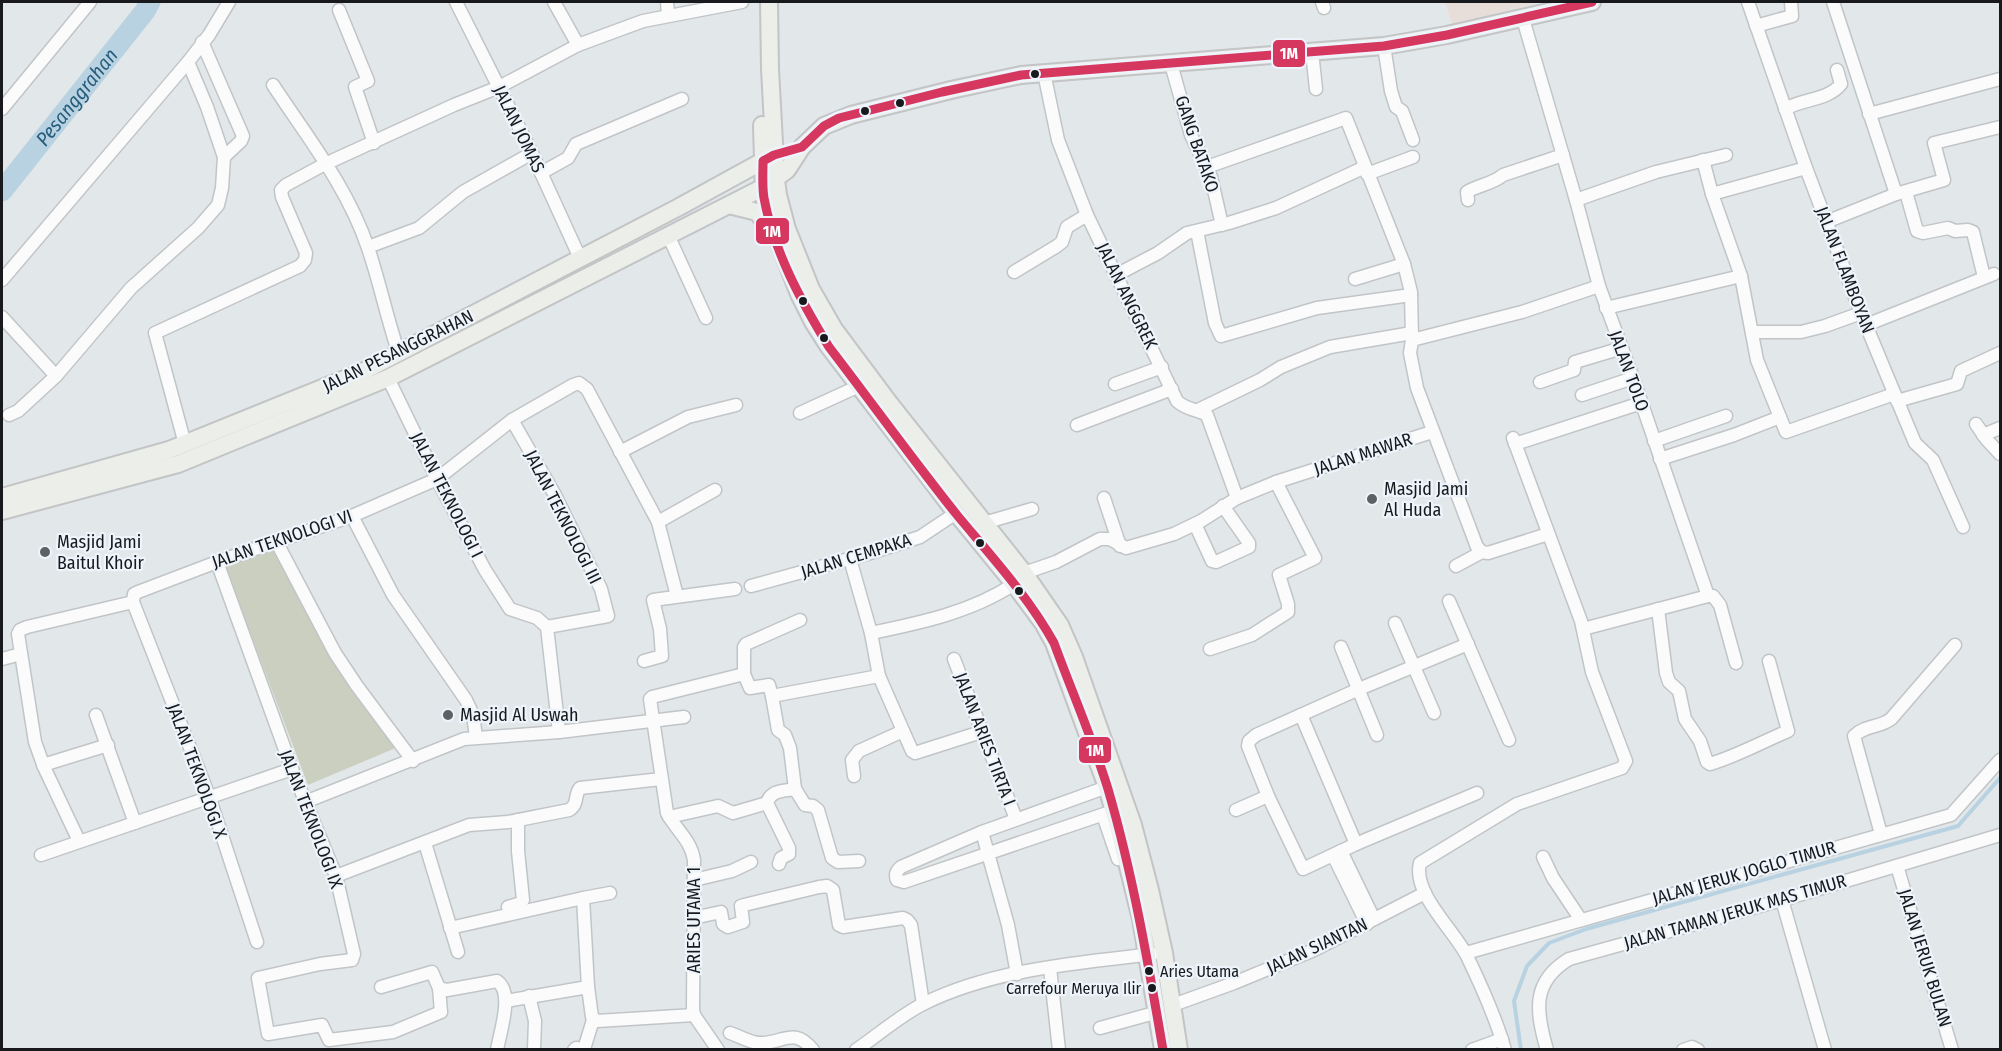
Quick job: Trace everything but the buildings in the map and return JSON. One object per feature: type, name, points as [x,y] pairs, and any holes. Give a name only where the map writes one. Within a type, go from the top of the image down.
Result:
[{"type":"main road","points":[[758,2],[762,130],[769,158]]},
{"type":"main road","points":[[769,2],[770,183],[767,211],[776,237],[813,322],[859,386],[956,513],[1019,578],[1060,625],[1074,657],[1133,825],[1150,890],[1158,1012],[1163,1050]]},
{"type":"main road","points":[[770,183],[787,170],[802,147],[824,126],[851,114],[961,87],[1044,73],[1384,46],[1522,19],[1570,4],[1592,2]]},
{"type":"main road","points":[[738,175],[750,159],[762,130]]},
{"type":"main road","name":"JALAN PESANGGRAHAN","points":[[3,503],[169,467],[399,354],[769,158],[802,147]]},
{"type":"main road","points":[[770,183],[778,195],[788,229],[811,289],[834,329],[984,523],[1019,578],[1054,643],[1107,787],[1108,813],[1173,1005],[1179,1050]]},
{"type":"main road","name":"JALAN PESANGGRAHAN","points":[[3,503],[185,444],[246,428],[388,378],[770,183]]},
{"type":"main road","points":[[729,205],[757,212],[776,237]]},
{"type":"main road","points":[[628,234],[635,251]]},
{"type":"street","points":[[2,109],[90,2]]},
{"type":"street","points":[[2,280],[188,62],[209,35],[229,2]]},
{"type":"street","name":"JALAN JOMAS","points":[[456,2],[532,153],[580,258]]},
{"type":"street","points":[[554,2],[578,45]]},
{"type":"street","points":[[667,2],[668,15]]},
{"type":"street","points":[[185,444],[155,333],[300,266],[305,260],[306,253],[282,197],[281,190],[286,185],[454,105],[499,87],[578,45],[625,26],[668,15],[742,2]]},
{"type":"street","name":"JALAN FLAMBOYAN","points":[[1748,2],[1806,168],[1863,319],[1915,443],[1933,460],[1964,527]]},
{"type":"street","points":[[1756,26],[1792,16],[1791,2]]},
{"type":"street","points":[[1752,332],[1801,332],[1863,319],[1989,276],[1973,232],[1955,231],[1948,228],[1923,233],[1917,231],[1869,114],[1833,2]]},
{"type":"street","points":[[339,10],[368,81],[356,87],[374,143]]},
{"type":"street","name":"JALAN TOLO","points":[[1522,19],[1606,308],[1633,378],[1708,596],[1713,596],[1720,605],[1736,663]]},
{"type":"street","points":[[202,42],[243,136],[241,141],[224,157]]},
{"type":"street","points":[[1384,46],[1391,91],[1396,107],[1401,111],[1413,140]]},
{"type":"street","points":[[1312,52],[1316,89]]},
{"type":"street","points":[[9,415],[18,411],[56,376],[131,288],[198,228],[218,205],[222,188],[224,157],[207,107],[188,62]]},
{"type":"street","name":"GANG BATAKO","points":[[1171,64],[1191,135],[1207,167],[1222,225]]},
{"type":"street","points":[[1785,109],[1793,104],[1836,91],[1841,84],[1837,70]]},
{"type":"street","name":"JALAN ANGGREK","points":[[1044,73],[1058,140],[1087,215],[1178,401],[1183,406],[1207,415],[1237,498]]},
{"type":"street","points":[[1869,114],[2001,80]]},
{"type":"street","points":[[273,85],[332,170],[344,195],[368,247],[399,354]]},
{"type":"street","points":[[541,173],[568,158],[576,144],[682,99]]},
{"type":"street","name":"JALAN MAWAR","points":[[871,633],[971,607],[996,596],[1019,578],[1100,539],[1110,538],[1126,549],[1174,534],[1237,498],[1276,482],[1432,432],[1411,364],[1409,281],[1345,117],[1276,144],[1207,167]]},
{"type":"street","points":[[1826,222],[1901,193],[1944,180],[1934,143],[2001,127]]},
{"type":"street","points":[[368,247],[419,228],[463,192],[532,153]]},
{"type":"street","points":[[1468,200],[1467,192],[1473,188],[1503,175],[1563,155]]},
{"type":"street","points":[[1576,200],[1656,172],[1726,155]]},
{"type":"street","points":[[1116,275],[1158,253],[1187,233],[1276,208],[1366,170],[1413,157]]},
{"type":"street","points":[[1703,160],[1712,194],[1741,276],[1757,360],[1788,433],[1896,398],[1957,384],[1961,371],[2001,353]]},
{"type":"street","points":[[1712,194],[1806,168]]},
{"type":"street","points":[[1014,272],[1057,246],[1062,242],[1067,227],[1087,215]]},
{"type":"street","points":[[1197,231],[1215,323],[1221,336],[1317,308],[1410,295]]},
{"type":"street","points":[[668,235],[706,318]]},
{"type":"street","points":[[1355,279],[1404,264]]},
{"type":"street","points":[[1606,308],[1741,276]]},
{"type":"street","points":[[1198,410],[1260,380],[1281,367],[1330,348],[1412,336],[1522,312],[1599,286]]},
{"type":"street","points":[[2,317],[56,376]]},
{"type":"street","points":[[1540,382],[1574,370],[1575,362],[1622,348]]},
{"type":"street","points":[[1115,384],[1162,367]]},
{"type":"street","name":"JALAN TEKNOLOGI I","points":[[388,378],[437,479],[485,570],[510,609],[537,618],[547,627]]},
{"type":"street","points":[[1582,395],[1633,378]]},
{"type":"street","name":"JALAN TEKNOLOGI VI","points":[[133,602],[134,594],[138,592],[276,541],[352,516],[437,479],[512,420],[573,385],[579,384],[587,389],[620,452]]},
{"type":"street","points":[[801,413],[859,386]]},
{"type":"street","points":[[1077,425],[1172,389]]},
{"type":"street","points":[[1472,1050],[1503,1044],[1466,953],[1425,893],[1419,875],[1420,863],[1517,804],[1622,768],[1626,764],[1592,672],[1583,629],[1514,441],[1641,403]]},
{"type":"street","points":[[677,596],[658,522],[620,452],[681,420],[736,405]]},
{"type":"street","points":[[1654,441],[1726,416]]},
{"type":"street","points":[[1660,459],[1780,417]]},
{"type":"street","name":"JALAN TEKNOLOGI III","points":[[512,420],[555,495],[601,589],[608,616],[547,627]]},
{"type":"street","points":[[1976,424],[2001,454]]},
{"type":"street","points":[[1983,435],[2001,428]]},
{"type":"street","points":[[1432,432],[1477,547],[1482,552],[1488,554],[1548,534]]},
{"type":"street","points":[[1210,649],[1252,635],[1288,612],[1288,604],[1279,575],[1315,558],[1276,482]]},
{"type":"street","points":[[658,522],[715,490]]},
{"type":"street","points":[[1104,498],[1120,546]]},
{"type":"street","points":[[1195,524],[1212,561],[1216,562],[1249,547],[1249,543],[1223,506]]},
{"type":"street","points":[[984,523],[1032,509]]},
{"type":"street","name":"JALAN CEMPAKA","points":[[751,586],[920,537],[956,513]]},
{"type":"street","points":[[352,516],[393,595],[466,700],[473,715],[476,737]]},
{"type":"street","points":[[276,541],[335,653],[413,761]]},
{"type":"street","points":[[1456,566],[1482,552]]},
{"type":"street","points":[[850,559],[871,633],[879,676],[915,753],[981,732]]},
{"type":"street","name":"JALAN TEKNOLOGI IX","points":[[217,562],[292,769],[336,876],[354,957],[352,960],[320,964],[258,979],[268,1034],[322,1025],[329,1045],[393,1032],[441,1012],[439,988]]},
{"type":"street","points":[[644,662],[662,656],[660,629],[653,600],[735,589]]},
{"type":"street","points":[[1583,629],[1708,596]]},
{"type":"street","points":[[1449,601],[1509,740]]},
{"type":"street","points":[[79,841],[43,765],[35,742],[18,634],[20,630],[70,616],[133,602]]},
{"type":"street","name":"JALAN TEKNOLOGI X","points":[[133,602],[209,796],[257,942]]},
{"type":"street","points":[[1658,609],[1666,673],[1669,681],[1679,691],[1685,719],[1700,741],[1710,764],[1729,758],[1788,731],[1769,661]]},
{"type":"street","points":[[800,620],[746,644],[744,674],[750,688],[769,685],[778,730],[785,735],[790,748],[795,789],[805,806],[813,806],[818,810],[832,858],[838,862],[859,861]]},
{"type":"street","points":[[1395,623],[1434,713]]},
{"type":"street","points":[[547,627],[559,732]]},
{"type":"street","points":[[1468,644],[1256,735],[1249,741],[1248,746],[1268,796],[1303,869],[1356,844],[1478,793]]},
{"type":"street","points":[[1881,834],[1854,736],[1864,728],[1883,724],[1891,719],[1955,645]]},
{"type":"street","points":[[1341,647],[1377,735]]},
{"type":"street","points":[[2,659],[21,654]]},
{"type":"street","name":"JALAN ARIES TIRTA I","points":[[954,659],[1016,819]]},
{"type":"street","points":[[653,721],[650,699],[652,697],[744,674]]},
{"type":"street","points":[[772,696],[879,676]]},
{"type":"street","points":[[96,715],[135,823]]},
{"type":"street","points":[[1301,715],[1356,844]]},
{"type":"street","points":[[305,802],[464,739],[559,732],[684,717]]},
{"type":"street","name":"ARIES UTAMA 1","points":[[653,721],[669,817],[692,848],[694,860],[694,1015]]},
{"type":"street","points":[[854,776],[852,760],[859,751],[903,731]]},
{"type":"street","points":[[43,765],[108,745]]},
{"type":"street","name":"JALAN JERUK JOGLO TIMUR","points":[[1466,953],[1951,816],[2001,760]]},
{"type":"street","points":[[41,855],[292,769]]},
{"type":"street","points":[[336,876],[470,825],[518,820],[568,810],[576,802],[576,792],[580,788],[661,779]]},
{"type":"street","points":[[1107,787],[982,832],[901,867],[896,876],[897,880],[904,882],[1108,813],[1118,859]]},
{"type":"street","points":[[779,864],[781,858],[789,854],[789,848],[767,803],[768,797],[773,793],[795,789]]},
{"type":"street","points":[[1236,810],[1268,796]]},
{"type":"street","points":[[669,817],[718,806],[733,813],[767,803]]},
{"type":"street","points":[[498,909],[521,903],[523,900],[518,851],[518,820]]},
{"type":"street","points":[[982,832],[1008,925],[1017,974]]},
{"type":"street","name":"JALAN TAMAN JERUK MAS TIMUR","points":[[1547,1050],[1538,1019],[1539,1003],[1544,985],[1558,966],[1585,954],[1782,900],[1999,834]]},
{"type":"street","points":[[425,843],[458,952]]},
{"type":"street","points":[[1337,853],[1371,922]]},
{"type":"street","points":[[1543,857],[1553,878],[1581,920]]},
{"type":"street","points":[[694,880],[732,871],[751,862]]},
{"type":"street","name":"JALAN JERUK BULAN","points":[[1897,866],[1952,1050]]},
{"type":"street","points":[[693,918],[721,912],[725,926],[735,925],[743,922],[741,906],[829,886],[833,890],[839,925],[843,927],[903,918],[911,925],[923,1004]]},
{"type":"street","points":[[450,928],[610,893]]},
{"type":"street","name":"JALAN SIANTAN","points":[[1173,1005],[1314,950],[1425,893]]},
{"type":"street","points":[[574,1050],[575,1048],[584,1049],[593,1020],[588,987],[583,898]]},
{"type":"street","points":[[1782,900],[1826,1050]]},
{"type":"street","points":[[856,1050],[923,1004],[968,985],[1050,968],[1156,954]]},
{"type":"street","points":[[1050,968],[1059,1050]]},
{"type":"street","points":[[381,987],[432,972],[439,988],[447,990],[497,981],[501,984],[507,1000],[497,1050]]},
{"type":"street","points":[[507,1000],[588,987]]},
{"type":"street","points":[[529,996],[535,1021],[534,1050]]},
{"type":"street","points":[[1100,1028],[1158,1012]]},
{"type":"street","points":[[593,1020],[694,1015],[718,1050]]},
{"type":"street","points":[[730,1033],[761,1043],[793,1037],[802,1039],[813,1050]]},
{"type":"street","points":[[1683,1050],[1692,1047],[1698,1050]]},
{"type":"shaded area","points":[[1445,2],[1542,2],[1452,24]]},
{"type":"green space","points":[[272,534],[329,648],[398,747],[308,785],[220,553]]},
{"type":"waterway","name":"Pesanggrahan","points":[[2,191],[150,2]]},
{"type":"waterway","points":[[1521,1050],[1514,1001],[1527,966],[1549,943],[1586,929],[1958,826],[2000,778]]},
{"type":"transit line","name":"1M","points":[[1163,1050],[1139,919],[1117,821],[1096,752],[1054,643],[1021,593],[957,515],[829,347],[808,312],[774,238],[764,198],[763,161],[774,155],[802,147],[824,126],[839,118],[1021,75],[1384,46],[1447,35],[1592,2]]},
{"type":"place","name":"Masjid Jami Al Huda","points":[[1372,499]]},
{"type":"place","name":"Masjid Jami Baitul Khoir","points":[[45,552]]},
{"type":"place","name":"Masjid Al Uswah","points":[[448,715]]},
{"type":"place","name":"Aries Utama","points":[[1149,971]]},
{"type":"place","name":"Carrefour Meruya Ilir","points":[[1152,988]]}]
